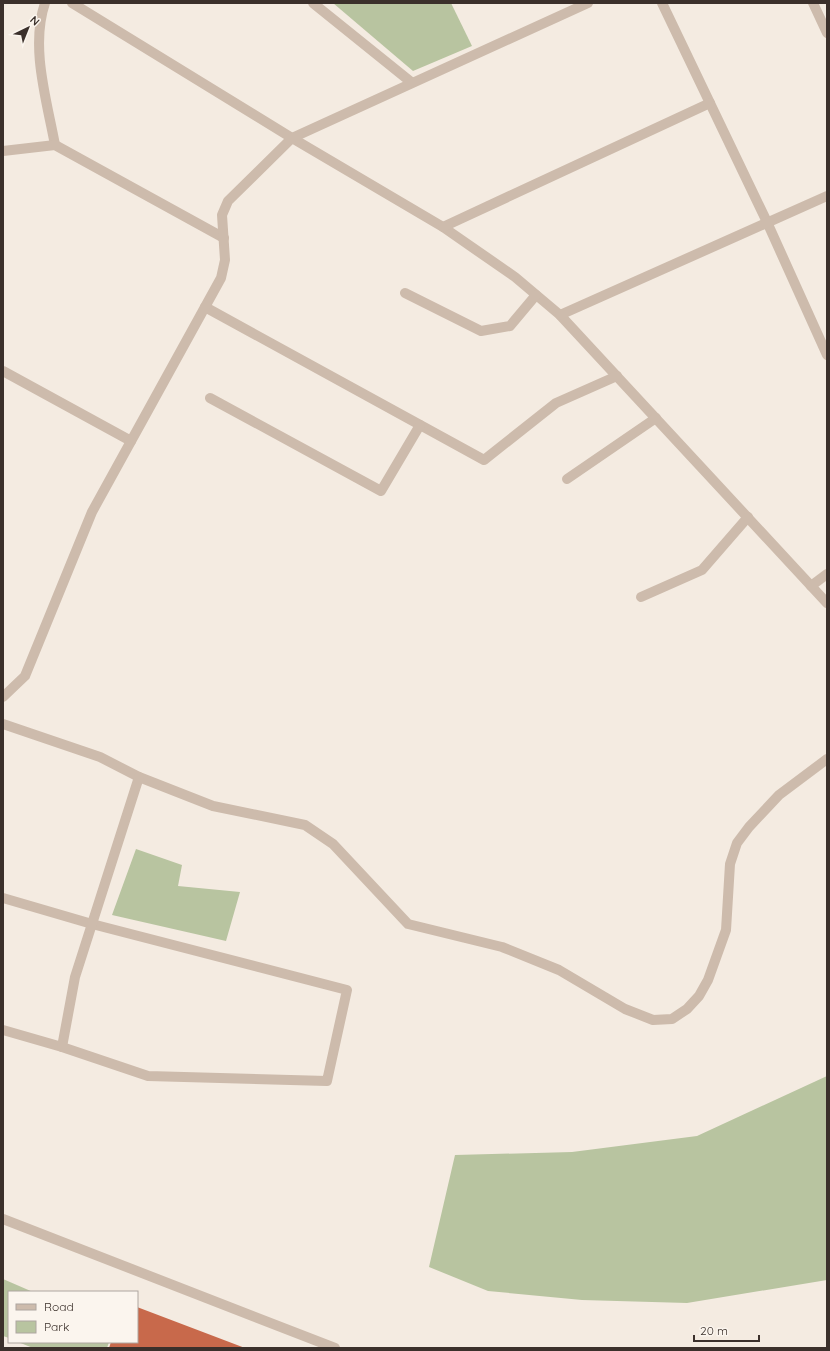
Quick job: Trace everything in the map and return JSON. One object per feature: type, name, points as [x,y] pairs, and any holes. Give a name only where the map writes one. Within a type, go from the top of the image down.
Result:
[{"type":"street","points":[[44,3],[40,16],[39,51],[55,145]]},
{"type":"street","points":[[72,3],[292,138],[443,227],[515,277],[560,315],[827,603]]},
{"type":"street","points":[[313,3],[411,82]]},
{"type":"street","points":[[3,697],[25,676],[92,512],[221,278],[225,260],[222,215],[228,201],[292,138],[411,82],[588,3]]},
{"type":"street","points":[[662,3],[767,222],[827,355]]},
{"type":"street","points":[[813,3],[827,33]]},
{"type":"street","points":[[443,227],[710,103]]},
{"type":"street","points":[[3,151],[55,145],[224,238]]},
{"type":"street","points":[[560,315],[827,196]]},
{"type":"street","points":[[405,293],[481,331],[510,326],[536,295]]},
{"type":"street","points":[[205,308],[484,460],[556,403],[618,376]]},
{"type":"street","points":[[3,370],[131,441]]},
{"type":"street","points":[[210,398],[381,491],[420,425]]},
{"type":"street","points":[[567,479],[656,418]]},
{"type":"street","points":[[641,597],[702,570],[748,517]]},
{"type":"street","points":[[811,586],[827,574]]},
{"type":"street","points":[[3,724],[100,757],[139,777],[213,806],[305,825],[333,844],[408,924],[509,949],[559,970],[625,1009],[654,1020],[672,1019],[687,1009],[699,996],[708,980],[726,930],[730,864],[736,843],[779,795],[827,760]]},
{"type":"street","points":[[62,1047],[75,977],[139,777]]},
{"type":"street","points":[[3,898],[92,924],[347,990],[328,1081],[148,1076],[62,1047],[3,1030]]},
{"type":"street","points":[[3,1220],[335,1348]]},
{"type":"green space","points":[[333,3],[451,3],[472,46],[413,71]]},
{"type":"green space","points":[[136,849],[182,865],[178,886],[240,892],[226,941],[112,915]]},
{"type":"green space","points":[[827,1076],[827,1280],[687,1303],[582,1300],[488,1291],[429,1267],[455,1155],[572,1152],[697,1136]]},
{"type":"green space","points":[[3,1279],[31,1291],[8,1291],[8,1338],[3,1336]]},
{"type":"green space","points":[[20,1343],[109,1343],[107,1348],[33,1348]]},
{"type":"building","points":[[138,1307],[245,1348],[109,1348],[111,1343],[138,1343]]}]
